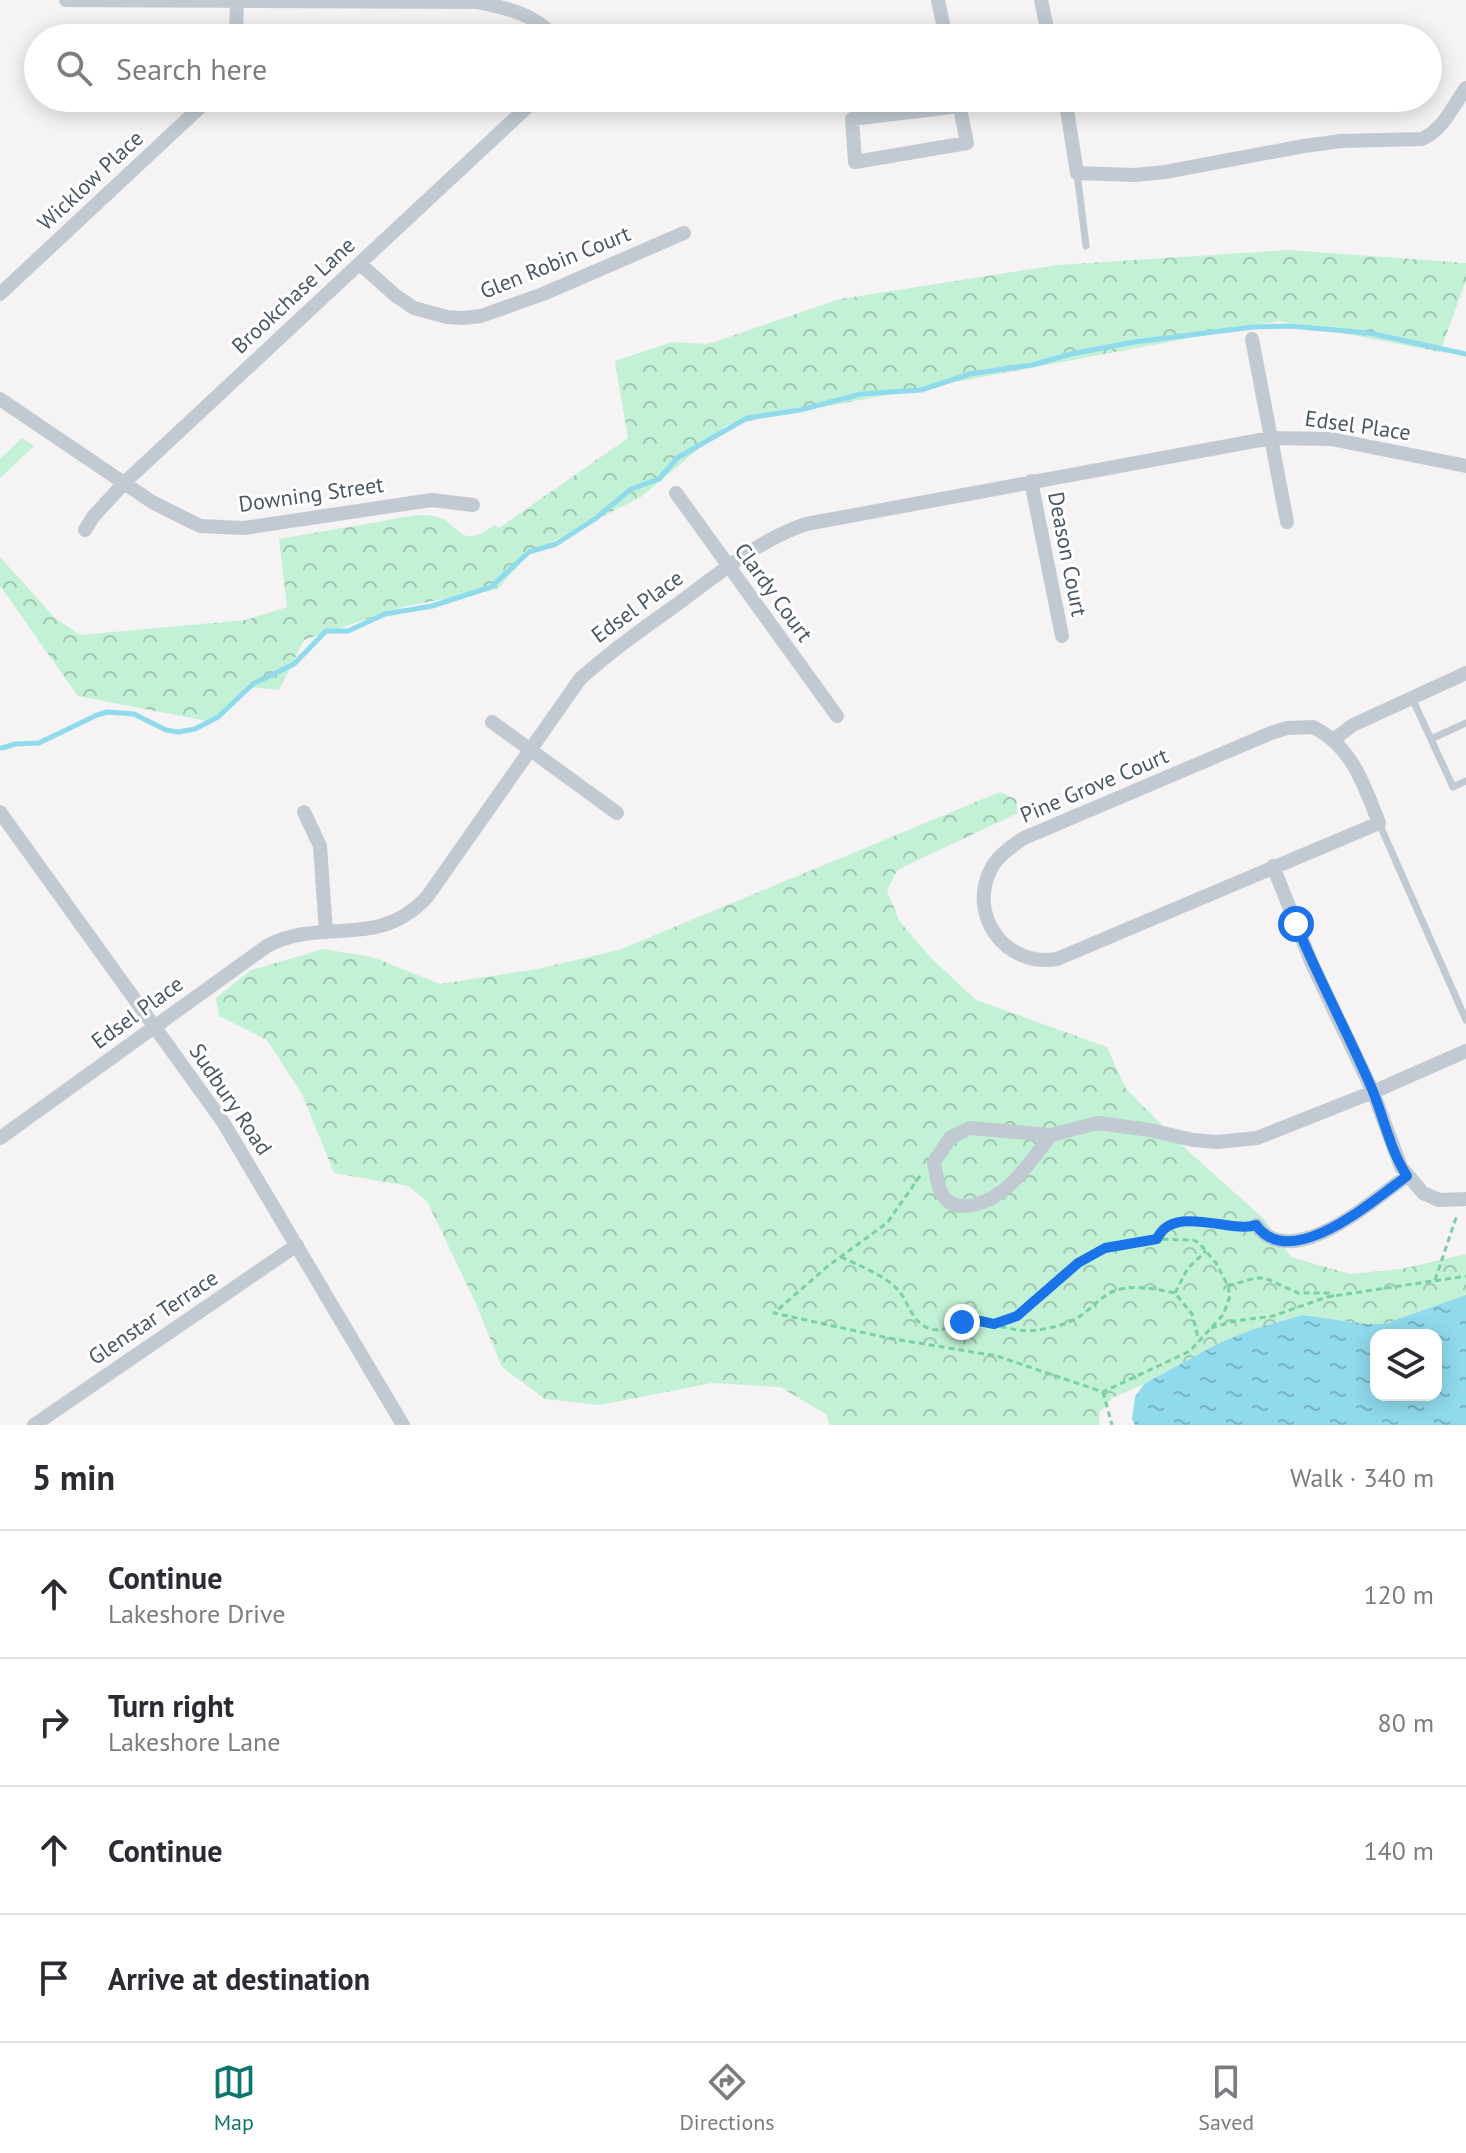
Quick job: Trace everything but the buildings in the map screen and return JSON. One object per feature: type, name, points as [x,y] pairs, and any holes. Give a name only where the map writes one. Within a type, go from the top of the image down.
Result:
[{"type":"street","points":[[66,0],[478,2],[520,12],[538,24]]},
{"type":"street","points":[[938,0],[943,24]]},
{"type":"street","points":[[1041,0],[1046,24]]},
{"type":"street","points":[[236,24],[237,1]]},
{"type":"street","points":[[1067,112],[1077,173],[1135,175],[1341,141],[1422,139],[1434,134],[1466,88]]},
{"type":"street","name":"Wicklow Place","points":[[0,294],[195,112]]},
{"type":"street","name":"Brookchase Lane","points":[[85,530],[124,483],[522,112]]},
{"type":"street","points":[[896,112],[852,119],[855,162],[967,143],[961,112]]},
{"type":"street","name":"Glen Robin Court","points":[[360,264],[414,308],[463,318],[498,311],[543,294],[684,233]]},
{"type":"street","points":[[1252,339],[1287,522]]},
{"type":"street","name":"Downing Street","points":[[0,399],[124,483],[187,521],[213,528],[244,528],[432,500],[473,505]]},
{"type":"street","name":"Edsel Place","points":[[0,1138],[267,946],[296,934],[375,929],[394,922],[420,905],[580,679],[603,658],[783,532],[806,524],[1271,438],[1331,439],[1466,466]]},
{"type":"street","name":"Deason Court","points":[[1031,481],[1062,636]]},
{"type":"street","name":"Clardy Court","points":[[676,493],[837,716]]},
{"type":"street","points":[[1379,823],[1350,757],[1333,740],[1353,725],[1466,673]]},
{"type":"street","points":[[492,722],[617,813]]},
{"type":"street","name":"Pine Grove Court","points":[[1333,740],[1313,727],[1287,728],[1271,733],[1024,838],[998,858],[991,870],[985,893],[986,916],[995,937],[1017,955],[1043,962],[1079,951],[1379,823]]},
{"type":"street","name":"Sudbury Road","points":[[0,812],[223,1122],[403,1425]]},
{"type":"street","points":[[304,812],[320,846],[326,932]]},
{"type":"street","points":[[1273,866],[1312,964],[1373,1092],[1391,1143],[1407,1176],[1423,1193],[1439,1200],[1462,1203]]},
{"type":"street","points":[[1051,1135],[1002,1193],[982,1204],[961,1208],[946,1202],[938,1185],[934,1162],[950,1138],[970,1128],[1051,1135],[1098,1123],[1193,1140],[1257,1138],[1466,1051]]},
{"type":"street","points":[[1256,1225],[1270,1238],[1299,1241],[1342,1223],[1407,1176]]},
{"type":"street","name":"Glenstar Terrace","points":[[34,1425],[297,1245]]},
{"type":"lane","points":[[1077,173],[1086,246]]},
{"type":"lane","points":[[1412,698],[1453,787],[1466,781]]},
{"type":"lane","points":[[1431,739],[1466,723]]},
{"type":"lane","points":[[1379,823],[1466,1020]]},
{"type":"path","points":[[934,1162],[928,1165],[887,1223],[774,1313],[888,1338],[997,1356],[1103,1392],[1177,1359],[1199,1343],[1227,1305],[1228,1286],[1216,1263],[1193,1240],[1157,1239],[1105,1248],[1078,1263],[1017,1316],[994,1324]]},
{"type":"path","points":[[1435,1280],[1462,1203]]},
{"type":"path","points":[[1157,1239],[1161,1232],[1180,1223],[1218,1222],[1248,1228],[1256,1225]]},
{"type":"path","points":[[1175,1293],[1188,1268],[1206,1251]]},
{"type":"path","points":[[841,1257],[893,1286],[924,1327],[944,1330],[962,1322],[980,1321],[1036,1331],[1075,1319],[1115,1291],[1135,1288],[1175,1293],[1192,1314],[1199,1343]]},
{"type":"path","points":[[1211,1328],[1234,1321],[1266,1318],[1333,1297],[1466,1276]]},
{"type":"path","points":[[1228,1286],[1265,1278],[1298,1293],[1332,1293],[1333,1297]]},
{"type":"path","points":[[1103,1392],[1112,1425]]},
{"type":"green space","points":[[1289,250],[1466,263],[1466,280],[1440,352],[1280,321],[727,425],[641,497],[528,554],[498,589],[406,606],[304,640],[279,690],[248,687],[212,722],[78,696],[0,586],[0,557],[55,618],[80,635],[246,620],[287,607],[279,539],[419,515],[442,519],[466,536],[473,536],[494,525],[499,528],[628,438],[615,361],[672,342],[708,344],[840,299],[1058,265]]},
{"type":"green space","points":[[22,438],[34,446],[0,478],[0,459]]},
{"type":"green space","points":[[1000,792],[1016,799],[1018,813],[897,870],[887,891],[900,922],[931,958],[976,1000],[1107,1047],[1126,1089],[1187,1150],[1264,1219],[1291,1257],[1350,1274],[1401,1269],[1466,1254],[1466,1295],[1384,1324],[1302,1315],[1251,1330],[1112,1398],[1099,1413],[1099,1425],[830,1425],[826,1414],[780,1387],[712,1383],[600,1405],[545,1399],[502,1367],[427,1201],[408,1186],[334,1173],[302,1094],[267,1040],[219,1016],[216,998],[251,970],[323,949],[372,957],[440,984],[537,969],[619,950]]},
{"type":"water","points":[[1466,1295],[1466,1425],[1135,1425],[1132,1419],[1135,1397],[1144,1384],[1217,1344],[1251,1330],[1302,1315],[1384,1324]]},
{"type":"waterway","points":[[2,748],[39,743],[107,712],[134,714],[166,730],[178,732],[195,729],[218,717],[253,684],[294,664],[326,631],[348,631],[385,614],[432,606],[491,587],[529,552],[556,544],[595,519],[631,489],[659,479],[677,458],[747,418],[800,410],[861,394],[921,390],[970,374],[1032,365],[1134,342],[1253,327],[1290,326],[1369,333],[1466,354]]},
{"type":"route","points":[[962,1322],[994,1324],[1017,1316],[1078,1263],[1105,1248],[1157,1239],[1161,1232],[1180,1223],[1218,1222],[1248,1228],[1256,1225],[1270,1238],[1284,1241],[1299,1241],[1318,1235],[1342,1223],[1407,1176],[1357,1055],[1296,924]]}]
